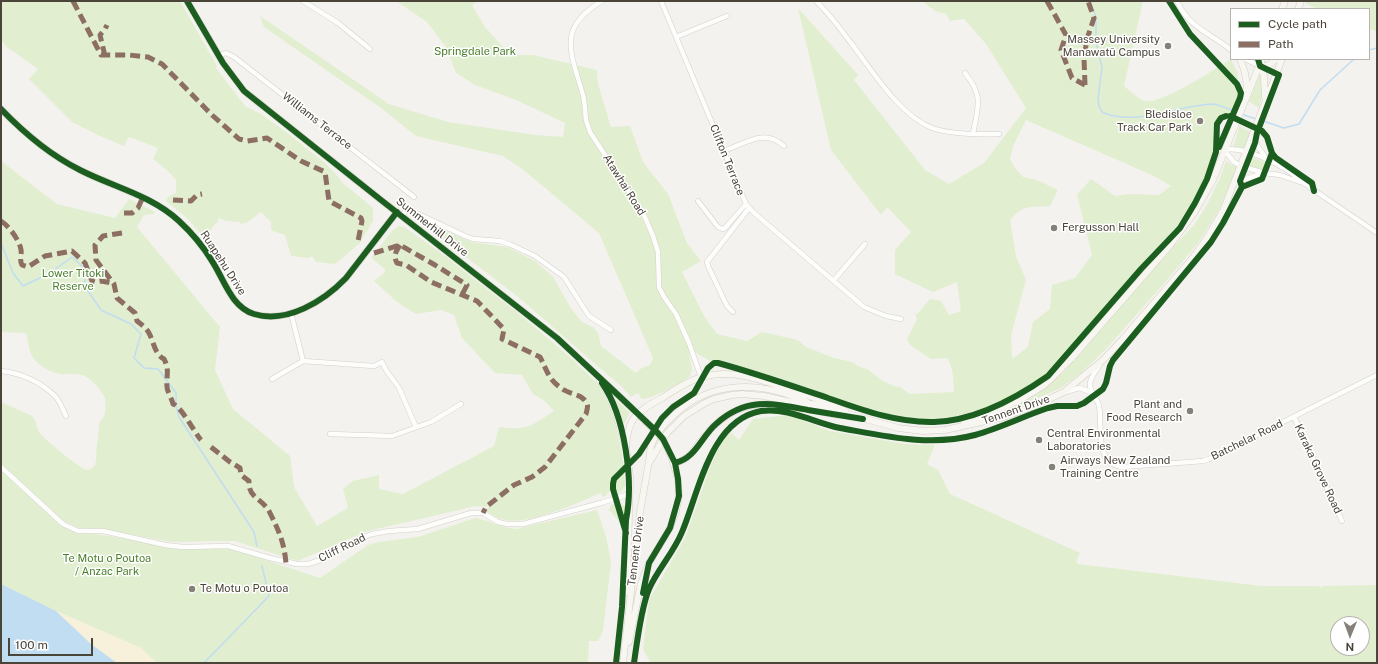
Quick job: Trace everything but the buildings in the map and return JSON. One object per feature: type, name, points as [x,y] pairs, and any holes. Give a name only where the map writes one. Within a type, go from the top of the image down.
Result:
[{"type":"main road","name":"Summerhill Drive","points":[[187,1],[218,56],[233,78],[254,100],[535,320],[591,369],[663,439],[675,463],[679,496],[670,528],[649,563],[641,583],[624,663]]},
{"type":"main road","points":[[1240,60],[1246,73],[1247,83],[1245,100]]},
{"type":"main road","name":"Tennent Drive","points":[[945,430],[1020,400],[1043,386],[1061,369],[1168,248],[1186,226],[1212,182],[1262,60]]},
{"type":"main road","points":[[1265,102],[1264,76],[1260,66],[1267,66],[1276,60]]},
{"type":"main road","name":"Tennent Drive","points":[[624,663],[638,528],[651,446],[670,419],[686,405],[706,394],[720,389],[734,387],[763,388],[790,394],[812,404],[863,419],[909,430],[945,430],[1004,417],[1032,407],[1064,392],[1103,360],[1122,340],[1191,260],[1205,241],[1223,211],[1282,60]]},
{"type":"main road","name":"Ruapehu Drive","points":[[1,109],[14,123],[55,156],[90,175],[153,202],[175,217],[189,230],[202,246],[213,262],[235,301],[245,310],[265,316],[291,313],[312,305],[337,287],[399,214]]},
{"type":"main road","points":[[591,369],[613,404],[626,449],[630,476],[626,634]]},
{"type":"main road","points":[[626,449],[627,435],[630,424],[637,413],[701,377],[726,374],[750,377],[825,401],[863,419]]},
{"type":"main road","points":[[675,463],[683,461],[690,456],[715,424],[731,412],[747,406],[776,404],[863,419]]},
{"type":"street","points":[[303,1],[338,23],[370,49]]},
{"type":"street","name":"Atawhai Road","points":[[602,1],[588,10],[580,19],[575,26],[570,39],[571,55],[584,98],[586,120],[590,132],[644,215],[654,236],[658,252],[660,287],[664,297],[676,314],[689,343],[701,377]]},
{"type":"street","name":"Clifton Terrace","points":[[660,1],[747,206],[864,307],[886,316],[902,319]]},
{"type":"street","points":[[816,1],[836,23],[890,94],[921,122],[940,130],[973,134],[998,134]]},
{"type":"street","points":[[1177,1],[1181,9],[1190,20],[1204,33],[1221,42],[1230,49]]},
{"type":"street","points":[[676,36],[727,16]]},
{"type":"street","name":"Williams Terrace","points":[[218,56],[226,53],[234,57],[414,196]]},
{"type":"street","points":[[1248,60],[1260,66]]},
{"type":"street","points":[[965,73],[974,84],[978,98],[973,134]]},
{"type":"street","points":[[1254,134],[1255,143],[1267,159]]},
{"type":"street","points":[[724,151],[765,137],[775,139],[784,146]]},
{"type":"street","points":[[1224,150],[1230,149],[1247,152],[1267,159],[1294,174],[1302,182],[1377,233]]},
{"type":"street","points":[[1224,150],[1234,162],[1241,166],[1302,182]]},
{"type":"street","points":[[1234,183],[1264,173]]},
{"type":"street","points":[[698,201],[718,227],[723,229],[747,206]]},
{"type":"street","points":[[733,312],[727,306],[707,262],[747,206]]},
{"type":"street","points":[[399,214],[410,210],[466,236],[500,241],[535,256],[564,277],[589,316],[611,330]]},
{"type":"street","points":[[834,280],[865,244]]},
{"type":"street","points":[[291,313],[303,361]]},
{"type":"street","points":[[1064,392],[1079,388],[1091,392],[1091,379],[1103,360]]},
{"type":"street","points":[[272,379],[303,361],[374,366],[382,362],[399,388],[416,427]]},
{"type":"street","points":[[1,371],[9,372],[33,380],[56,397],[66,416]]},
{"type":"street","name":"Batchelar Road","points":[[1091,392],[1099,405],[1100,432],[1104,451],[1111,463],[1118,466],[1203,461],[1377,375]]},
{"type":"street","points":[[330,434],[392,436],[431,422],[461,404]]},
{"type":"street","name":"Karaka Grove Road","points":[[1294,417],[1342,521]]},
{"type":"street","name":"Cliff Road","points":[[1,467],[63,524],[78,530],[103,531],[165,545],[183,547],[228,546],[297,564],[308,564],[321,560],[366,536],[388,531],[418,529],[471,513],[483,513],[498,522],[523,524],[629,494]]},
{"type":"green space","points":[[1,1],[180,1],[217,66],[216,68],[245,106],[261,114],[290,135],[325,163],[343,183],[373,208],[373,221],[360,243],[335,264],[316,262],[312,256],[309,258],[291,256],[285,235],[271,230],[271,222],[261,212],[248,222],[241,224],[240,222],[226,221],[219,218],[217,223],[204,237],[186,217],[166,201],[169,196],[176,193],[176,180],[167,170],[153,159],[158,148],[129,137],[124,146],[72,122],[29,79],[38,69],[7,47],[1,40]]},
{"type":"green space","name":"Springdale Park","points":[[396,1],[478,1],[472,5],[485,27],[510,55],[533,55],[597,70],[598,84],[611,127],[630,126],[643,162],[668,194],[687,243],[701,261],[682,272],[704,316],[717,334],[747,341],[762,332],[798,340],[806,347],[834,358],[852,362],[867,369],[883,381],[900,387],[910,394],[954,392],[952,370],[947,358],[931,359],[910,345],[907,339],[917,319],[915,312],[917,314],[930,299],[941,301],[949,315],[961,311],[957,282],[933,292],[895,274],[895,250],[911,232],[887,207],[881,215],[831,150],[798,8],[858,75],[854,80],[925,170],[949,184],[984,163],[1026,108],[986,44],[964,19],[950,21],[946,14],[935,11],[922,1],[1143,1],[1124,86],[1141,100],[1152,101],[1163,98],[1175,92],[1230,60],[1238,74],[1238,97],[1231,115],[1223,115],[1218,121],[1216,126],[1215,147],[1208,176],[1178,226],[1047,375],[1006,399],[976,411],[945,418],[914,419],[869,410],[721,361],[710,361],[693,351],[689,353],[692,369],[690,376],[652,397],[642,399],[638,393],[631,397],[622,387],[517,296],[414,217],[471,242],[507,247],[535,261],[553,277],[572,310],[581,321],[594,328],[598,333],[601,346],[636,373],[640,369],[650,365],[653,358],[599,233],[525,171],[503,156],[416,136],[381,108],[264,27],[260,16],[389,104],[448,122],[535,135],[563,137],[565,123],[516,100],[475,85],[456,73],[446,47],[427,22]],"holes":[[[1026,120],[1154,176],[1171,186],[1159,195],[1130,194],[1115,196],[1091,179],[1077,195],[1092,255],[1075,278],[1052,285],[1050,309],[1033,322],[1028,347],[1012,359],[1011,335],[1026,280],[1016,256],[1010,220],[1020,211],[1028,207],[1050,206],[1058,190],[1037,180],[1023,177],[1015,168],[1010,159],[1013,146]]]},
{"type":"green space","points":[[1307,1],[1377,1],[1376,31],[1370,29],[1370,8],[1316,8],[1306,4]]},
{"type":"green space","points":[[1261,72],[1263,90],[1259,108],[1249,101]]},
{"type":"green space","points":[[1240,124],[1242,128],[1251,132],[1244,150],[1233,148]]},
{"type":"green space","points":[[1251,157],[1268,163],[1265,170],[1247,166]]},
{"type":"green space","name":"Lower Titoki Reserve","points":[[1,161],[57,204],[115,218],[129,199],[155,212],[154,214],[144,215],[137,227],[220,327],[215,370],[233,409],[290,456],[294,487],[317,526],[348,508],[343,489],[353,481],[379,475],[379,489],[403,494],[494,446],[499,427],[523,428],[534,424],[554,411],[545,401],[533,394],[522,375],[495,373],[462,338],[454,315],[441,310],[416,314],[397,302],[374,281],[386,270],[371,258],[393,230],[397,228],[397,226],[404,227],[441,253],[519,314],[571,358],[597,383],[610,407],[614,419],[622,453],[625,485],[621,492],[616,493],[615,481],[623,471],[622,468],[613,478],[612,490],[607,493],[607,495],[603,497],[601,493],[542,516],[529,519],[507,520],[496,517],[487,512],[488,505],[486,507],[476,506],[368,531],[297,561],[235,541],[171,542],[107,530],[79,528],[62,520],[1,463],[1,402],[32,416],[43,437],[70,459],[87,470],[94,467],[95,464],[99,423],[105,413],[106,401],[100,390],[85,376],[56,373],[39,364],[32,356],[26,333],[1,332]]},
{"type":"green space","points":[[1226,161],[1237,167],[1219,210],[1198,243],[1162,286],[1105,350],[1080,374],[1061,388],[1003,413],[1037,394],[1063,373],[1169,251],[1194,225],[1207,205],[1220,178]]},
{"type":"green space","points":[[610,394],[630,413],[624,424],[623,431]]},
{"type":"green space","points":[[789,415],[830,431],[905,444],[935,445],[927,464],[938,470],[950,494],[1080,553],[1076,561],[1078,564],[1261,586],[1318,586],[1321,588],[1323,586],[1377,585],[1377,663],[651,663],[643,650],[649,600],[686,536],[710,467],[722,441],[731,432],[739,440],[753,419]]},
{"type":"green space","name":"Te Motu o Poutoa / Anzac Park","points":[[1,470],[60,525],[77,532],[188,549],[222,548],[235,550],[320,578],[368,545],[378,542],[418,537],[475,518],[516,529],[597,510],[606,537],[611,562],[603,631],[598,641],[589,641],[588,663],[157,663],[141,648],[38,603],[1,584]]},
{"type":"green space","points":[[618,503],[625,506],[626,529],[619,504],[616,505],[622,525],[609,510],[611,505]]},
{"type":"sand","points":[[56,611],[141,648],[157,663],[117,663],[91,644]]},
{"type":"water","points":[[1,584],[56,611],[91,644],[117,663],[1,663]]},
{"type":"waterway","points":[[1090,1],[1096,17],[1096,42],[1102,67],[1098,99],[1102,112],[1114,116],[1142,117],[1211,104],[1237,112]]},
{"type":"waterway","points":[[1370,50],[1377,48]]},
{"type":"waterway","points":[[1260,120],[1284,128],[1299,124],[1320,90],[1353,60]]},
{"type":"waterway","points":[[1241,114],[1256,119]]},
{"type":"waterway","points":[[1,243],[13,273],[23,286],[50,273],[72,257],[82,266],[86,288],[101,310],[131,324],[141,334],[134,358],[144,368],[158,369],[176,393],[176,406],[179,417],[254,532],[257,546]]},
{"type":"waterway","points":[[204,663],[269,596],[262,566]]},
{"type":"marked path","points":[[73,1],[101,55],[148,57],[162,64],[212,115],[239,139],[247,141],[267,138],[301,161],[325,172],[329,201],[361,218],[362,221],[358,241]]},
{"type":"marked path","points":[[1047,1],[1066,35],[1061,50],[1072,78],[1085,85]]},
{"type":"marked path","points":[[1085,85],[1084,58],[1087,39],[1094,18],[1088,1]]},
{"type":"marked path","points":[[105,56],[100,35],[107,25]]},
{"type":"marked path","points":[[173,200],[191,201],[197,195],[202,194]]},
{"type":"marked path","points":[[124,213],[132,213],[138,208],[143,197]]},
{"type":"marked path","points":[[1,221],[11,230],[19,242],[22,265],[28,267],[45,256],[72,251],[85,263],[92,281],[112,283]]},
{"type":"marked path","points":[[122,233],[103,236],[95,245],[96,260],[114,284],[117,298],[135,313],[137,321],[149,333],[157,352],[166,363],[167,389],[173,404],[184,414],[201,440]]},
{"type":"marked path","points":[[400,245],[397,249],[395,258],[397,263],[406,265],[431,282],[477,301],[504,329],[502,339],[540,357],[548,374],[557,385],[564,390],[581,397],[587,403],[588,408],[586,414],[545,467],[532,477],[514,485],[486,507],[483,513]]},
{"type":"marked path","points":[[374,253],[400,245],[467,285],[462,295]]},
{"type":"marked path","points":[[211,447],[240,468],[241,475],[249,481],[249,487],[253,495],[267,508],[281,537],[286,563]]},
{"type":"cycle path","points":[[187,1],[223,63],[244,91],[557,338],[663,439],[675,463],[679,496],[670,528],[649,563],[643,593]]},
{"type":"cycle path","points":[[1169,1],[1190,34],[1237,84],[1241,93],[1219,147]]},
{"type":"cycle path","points":[[1242,187],[1240,181],[1279,75],[1260,66],[1258,60]]},
{"type":"cycle path","points":[[1,109],[28,135],[58,158],[80,170],[144,198],[168,212],[179,221],[201,245],[212,261],[229,292],[239,305],[254,314],[279,316],[292,313],[327,295],[346,278],[397,212]]},
{"type":"cycle path","points":[[626,533],[613,489],[614,479],[639,454],[662,418],[673,407],[694,393],[708,368],[714,363],[760,375],[880,415],[920,422],[949,421],[979,413],[1022,393],[1048,376],[1141,269],[1180,228],[1207,179],[1216,152],[1217,124],[1221,118],[1226,116]]},
{"type":"cycle path","points":[[634,663],[642,615],[649,589],[679,539],[701,479],[718,443],[730,428],[744,417],[761,411],[781,411],[840,428],[891,437],[941,440],[975,435],[1048,408],[1057,406],[1077,406],[1084,403],[1103,389],[1113,360],[1211,242],[1242,187],[1262,179],[1272,153],[1267,137],[1262,131],[1230,116]]},
{"type":"cycle path","points":[[1272,153],[1276,158],[1312,183],[1314,191]]},
{"type":"cycle path","points":[[602,383],[617,413],[622,431],[626,449],[629,487],[622,607],[616,663]]},
{"type":"cycle path","points":[[675,463],[688,457],[711,429],[727,415],[738,409],[749,406],[760,404],[783,405],[863,419]]},
{"type":"place","name":"Massey University Manawatū Campus","points":[[1168,46]]},
{"type":"place","name":"Bledisloe Track Car Park","points":[[1200,121]]},
{"type":"place","name":"Fergusson Hall","points":[[1054,228]]},
{"type":"place","name":"Plant and Food Research","points":[[1190,411]]},
{"type":"place","name":"Central Environmental Laboratories","points":[[1039,440]]},
{"type":"place","name":"Airways New Zealand Training Centre","points":[[1052,467]]},
{"type":"place","name":"Te Motu o Poutoa","points":[[192,589]]}]
